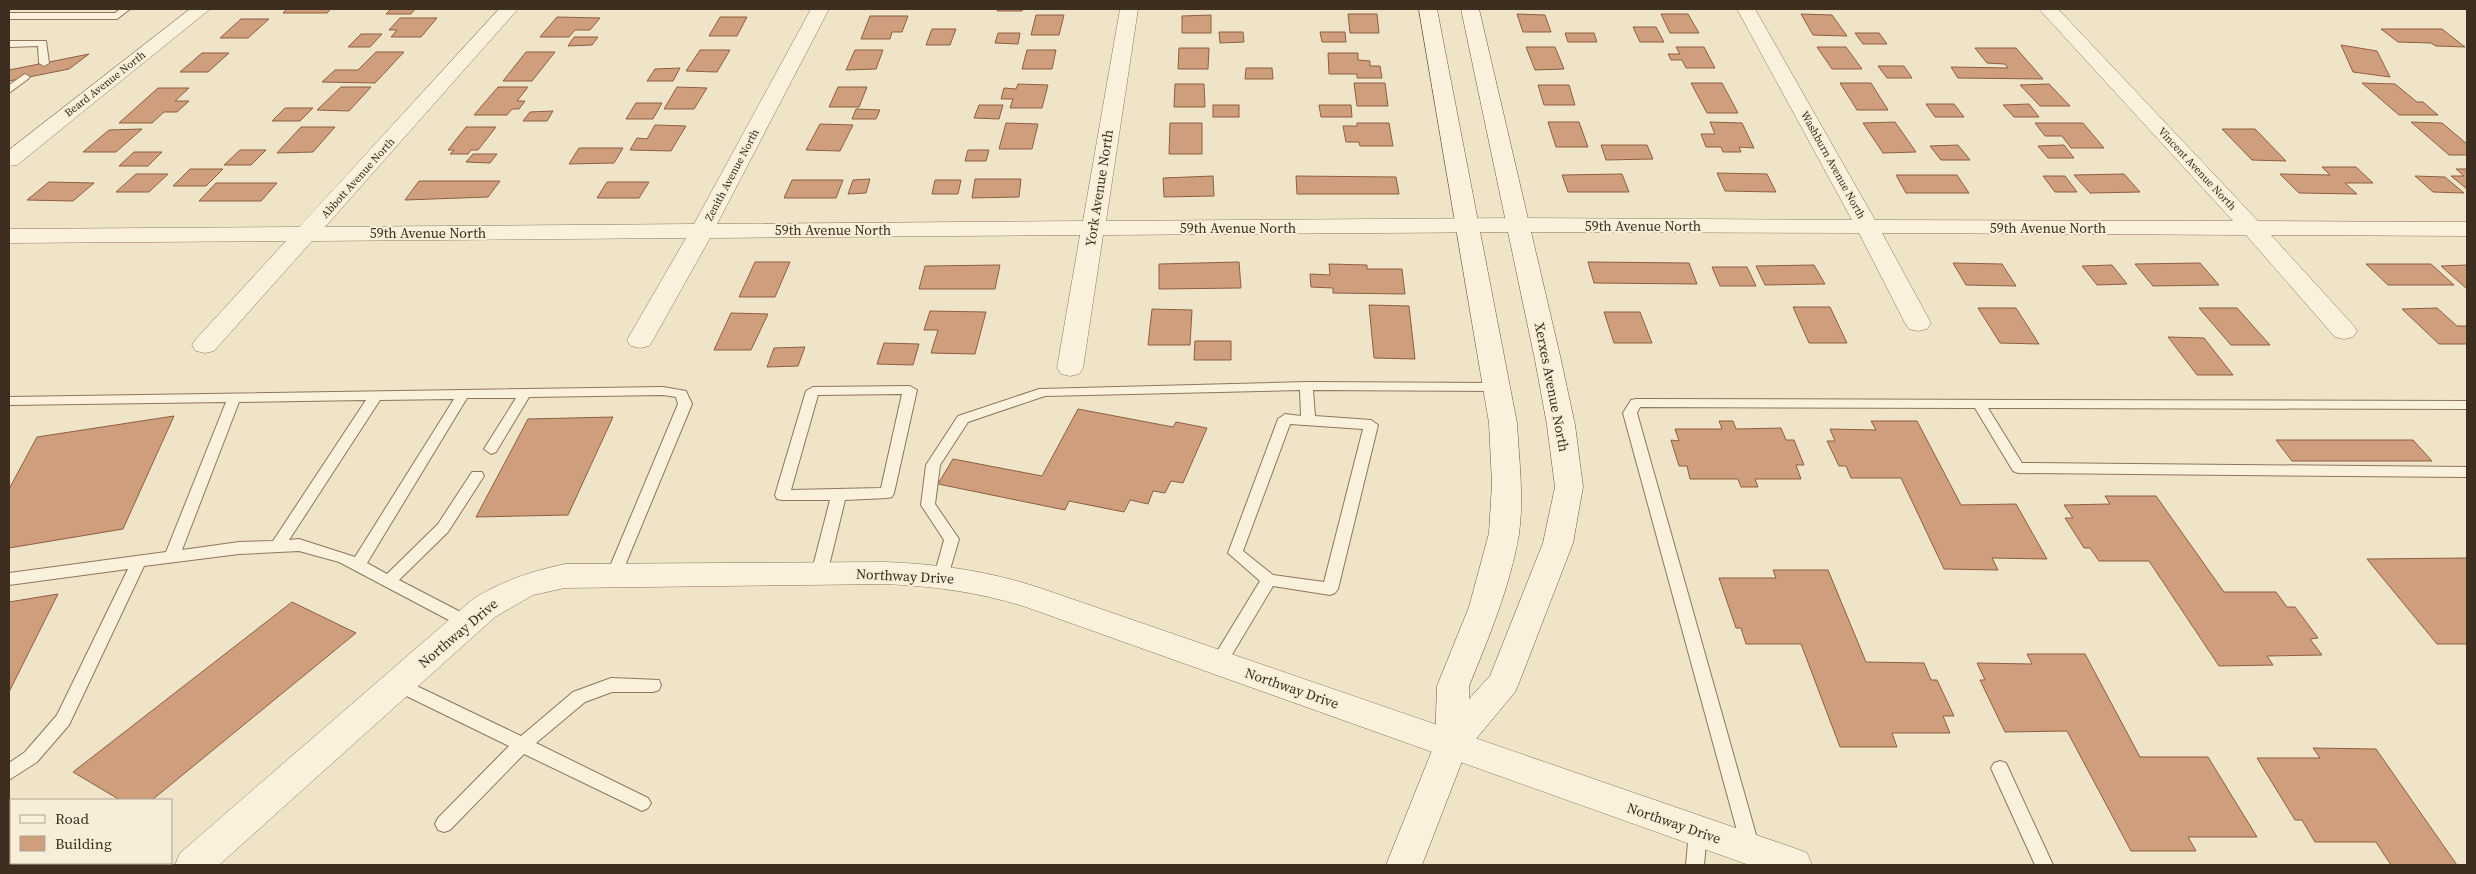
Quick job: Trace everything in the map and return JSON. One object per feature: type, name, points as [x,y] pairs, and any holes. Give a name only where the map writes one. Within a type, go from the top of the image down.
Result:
[{"type":"street","name":"Beard Avenue North","points":[[9,160],[201,9]]},
{"type":"street","name":"Abbott Avenue North","points":[[205,345],[308,234],[509,9]]},
{"type":"street","name":"Zenith Avenue North","points":[[640,340],[702,231],[820,9]]},
{"type":"street","name":"York Avenue North","points":[[1070,368],[1129,9]]},
{"type":"street","name":"Xerxes Avenue North","points":[[1428,9],[1503,423],[1506,484],[1504,532],[1485,607],[1452,686],[1452,743]]},
{"type":"street","name":"Xerxes Avenue North","points":[[1404,865],[1452,743],[1503,683],[1558,543],[1569,486],[1557,407],[1519,225],[1470,9]]},
{"type":"street","name":"Washburn Avenue North","points":[[1746,9],[1868,228],[1918,323]]},
{"type":"street","name":"Vincent Avenue North","points":[[2048,9],[2253,229],[2344,331]]},
{"type":"street","name":"59th Avenue North","points":[[9,236],[1519,225],[1868,228],[2467,229]]},
{"type":"street","name":"Northway Drive","points":[[193,865],[468,623],[508,591],[535,581],[565,576],[885,573],[942,576],[984,583],[1029,596],[1452,743],[1794,865]]},
{"type":"lane","points":[[9,16],[116,16],[125,9]]},
{"type":"lane","points":[[9,44],[43,43],[44,63]]},
{"type":"lane","points":[[9,90],[24,77]]},
{"type":"lane","points":[[1306,386],[1308,420]]},
{"type":"lane","points":[[942,576],[952,539],[928,505],[933,465],[963,419],[1044,392],[1306,386],[1496,387]]},
{"type":"lane","points":[[910,390],[887,493],[839,494],[782,495],[814,392],[910,390]]},
{"type":"lane","points":[[9,401],[663,391],[681,394],[685,404],[614,576]]},
{"type":"lane","points":[[491,448],[525,393]]},
{"type":"lane","points":[[358,565],[463,394]]},
{"type":"lane","points":[[277,546],[376,395]]},
{"type":"lane","points":[[172,557],[234,398]]},
{"type":"lane","points":[[1752,850],[1630,413],[1636,403],[2467,405]]},
{"type":"lane","points":[[1979,404],[2018,468],[2467,472]]},
{"type":"lane","points":[[1285,419],[1371,425],[1330,589],[1269,580],[1234,553],[1285,419]]},
{"type":"lane","points":[[389,581],[443,528],[477,476]]},
{"type":"lane","points":[[819,574],[839,494]]},
{"type":"lane","points":[[9,579],[239,548],[299,545],[344,558],[468,623]]},
{"type":"lane","points":[[9,773],[31,757],[63,720],[139,561]]},
{"type":"lane","points":[[1218,663],[1269,580]]},
{"type":"lane","points":[[398,684],[642,803]]},
{"type":"lane","points":[[444,824],[522,745],[579,697],[611,685],[653,685]]},
{"type":"lane","points":[[2000,768],[2044,865]]},
{"type":"lane","points":[[1695,865],[1698,831]]},
{"type":"building","points":[[287,9],[331,9],[327,13],[283,13]]},
{"type":"building","points":[[391,9],[415,9],[411,14],[386,14]]},
{"type":"building","points":[[998,9],[1023,9],[1022,11],[997,11]]},
{"type":"building","points":[[1348,14],[1377,14],[1379,33],[1350,33]]},
{"type":"building","points":[[1517,14],[1545,15],[1551,32],[1523,32]]},
{"type":"building","points":[[1661,14],[1688,14],[1699,33],[1670,33]]},
{"type":"building","points":[[1801,14],[1832,15],[1847,36],[1813,35]]},
{"type":"building","points":[[1036,15],[1064,15],[1059,35],[1031,35]]},
{"type":"building","points":[[1211,15],[1211,33],[1182,33],[1182,16]]},
{"type":"building","points":[[870,16],[908,16],[902,32],[892,32],[890,39],[861,39]]},
{"type":"building","points":[[557,17],[600,18],[590,30],[575,30],[569,37],[540,37]]},
{"type":"building","points":[[720,17],[747,17],[737,36],[709,36]]},
{"type":"building","points":[[400,18],[437,18],[421,37],[391,37],[397,30],[389,30]]},
{"type":"building","points":[[241,19],[269,19],[248,38],[220,38]]},
{"type":"building","points":[[1633,27],[1656,27],[1664,42],[1640,42]]},
{"type":"building","points":[[932,29],[956,29],[950,45],[926,45]]},
{"type":"building","points":[[2381,29],[2442,29],[2465,47],[2398,42]]},
{"type":"building","points":[[1219,32],[1243,32],[1244,42],[1220,43]]},
{"type":"building","points":[[1320,32],[1345,32],[1346,42],[1322,42]]},
{"type":"building","points":[[998,33],[1020,33],[1018,44],[995,43]]},
{"type":"building","points":[[1565,33],[1594,33],[1597,42],[1568,42]]},
{"type":"building","points":[[1855,33],[1879,33],[1887,44],[1863,44]]},
{"type":"building","points":[[361,34],[382,34],[370,47],[348,47]]},
{"type":"building","points":[[574,37],[598,37],[592,45],[568,46]]},
{"type":"building","points":[[2341,45],[2377,51],[2390,77],[2353,72]]},
{"type":"building","points":[[1526,47],[1555,47],[1564,69],[1535,70]]},
{"type":"building","points":[[1676,47],[1704,47],[1715,68],[1686,68],[1682,60],[1671,60],[1668,54],[1680,54]]},
{"type":"building","points":[[1817,47],[1846,47],[1862,69],[1832,69]]},
{"type":"building","points":[[1179,48],[1209,48],[1208,69],[1178,69]]},
{"type":"building","points":[[1975,48],[2016,48],[2043,79],[1958,78],[1951,67],[2008,68],[2005,64],[1987,63]]},
{"type":"building","points":[[700,50],[730,50],[717,72],[686,71]]},
{"type":"building","points":[[855,50],[883,50],[876,69],[846,70]]},
{"type":"building","points":[[1027,50],[1056,50],[1052,69],[1022,69]]},
{"type":"building","points":[[376,52],[404,52],[375,83],[322,82],[335,70],[358,70]]},
{"type":"building","points":[[526,52],[555,52],[532,81],[503,81]]},
{"type":"building","points":[[202,53],[229,53],[208,72],[180,72]]},
{"type":"building","points":[[1328,53],[1358,53],[1358,60],[1370,61],[1370,66],[1380,66],[1382,78],[1357,78],[1357,74],[1329,74]]},
{"type":"building","points":[[89,54],[69,69],[9,81],[9,70]]},
{"type":"building","points":[[1878,66],[1904,66],[1912,78],[1887,78]]},
{"type":"building","points":[[680,68],[673,81],[647,81],[655,69]]},
{"type":"building","points":[[1246,68],[1272,68],[1273,79],[1245,79]]},
{"type":"building","points":[[1354,83],[1385,83],[1388,106],[1357,106]]},
{"type":"building","points":[[1691,83],[1722,83],[1738,113],[1707,113]]},
{"type":"building","points":[[1840,83],[1871,83],[1888,110],[1857,110]]},
{"type":"building","points":[[2362,83],[2395,84],[2417,102],[2423,102],[2438,115],[2399,115]]},
{"type":"building","points":[[1018,84],[1048,85],[1042,108],[1010,108],[1013,99],[1001,99],[1004,88],[1016,89]]},
{"type":"building","points":[[1175,84],[1204,84],[1205,107],[1174,107]]},
{"type":"building","points":[[2049,84],[2070,106],[2040,106],[2020,85]]},
{"type":"building","points":[[1538,85],[1569,85],[1575,105],[1544,105]]},
{"type":"building","points":[[341,87],[371,87],[349,111],[317,110]]},
{"type":"building","points":[[498,87],[528,87],[517,101],[525,101],[519,109],[512,109],[507,115],[474,115]]},
{"type":"building","points":[[677,87],[707,88],[694,109],[664,109]]},
{"type":"building","points":[[838,87],[867,87],[859,107],[829,107]]},
{"type":"building","points":[[158,88],[189,88],[175,101],[189,101],[177,112],[164,112],[152,123],[119,123]]},
{"type":"building","points":[[636,103],[662,103],[653,119],[626,119]]},
{"type":"building","points":[[1926,104],[1954,104],[1964,117],[1935,117]]},
{"type":"building","points":[[2029,104],[2039,117],[2014,117],[2003,105]]},
{"type":"building","points":[[979,105],[1003,105],[999,119],[974,118]]},
{"type":"building","points":[[1213,105],[1239,105],[1239,117],[1213,117]]},
{"type":"building","points":[[1319,105],[1351,105],[1352,117],[1321,117]]},
{"type":"building","points":[[285,108],[313,108],[300,121],[272,121]]},
{"type":"building","points":[[856,109],[880,110],[876,119],[852,119]]},
{"type":"building","points":[[553,111],[547,121],[523,121],[530,112]]},
{"type":"building","points":[[1548,122],[1579,122],[1588,147],[1556,147]]},
{"type":"building","points":[[1710,122],[1742,123],[1754,148],[1739,147],[1741,152],[1723,152],[1721,147],[1706,147],[1701,134],[1715,134]]},
{"type":"building","points":[[1895,122],[1916,152],[1883,153],[1863,123]]},
{"type":"building","points":[[2411,122],[2442,123],[2467,144],[2467,155],[2449,155]]},
{"type":"building","points":[[1006,123],[1038,124],[1032,149],[999,149]]},
{"type":"building","points":[[1170,123],[1202,123],[1202,154],[1169,154]]},
{"type":"building","points":[[1357,123],[1389,123],[1393,146],[1360,146],[1359,142],[1346,142],[1343,126],[1357,126]]},
{"type":"building","points":[[2035,123],[2083,123],[2104,148],[2071,148],[2062,136],[2045,136]]},
{"type":"building","points":[[820,124],[853,125],[840,151],[806,150]]},
{"type":"building","points":[[655,125],[686,126],[671,151],[630,150],[637,138],[647,139]]},
{"type":"building","points":[[301,127],[335,127],[313,152],[277,153]]},
{"type":"building","points":[[466,127],[496,127],[478,150],[471,150],[468,154],[450,154],[454,150],[448,150]]},
{"type":"building","points":[[142,129],[116,152],[83,152],[109,130]]},
{"type":"building","points":[[2222,129],[2255,129],[2286,161],[2252,160]]},
{"type":"building","points":[[1601,145],[1647,145],[1653,159],[1606,160]]},
{"type":"building","points":[[1958,145],[1970,160],[1941,160],[1930,146]]},
{"type":"building","points":[[2064,145],[2074,158],[2048,158],[2038,146]]},
{"type":"building","points":[[579,148],[623,148],[614,163],[569,164]]},
{"type":"building","points":[[240,150],[266,150],[251,165],[224,165]]},
{"type":"building","points":[[968,150],[989,150],[986,161],[965,161]]},
{"type":"building","points":[[134,152],[162,152],[148,166],[119,166]]},
{"type":"building","points":[[473,154],[497,154],[490,163],[466,162]]},
{"type":"building","points":[[2322,167],[2356,167],[2373,183],[2345,183],[2357,194],[2299,193],[2280,174],[2330,175]]},
{"type":"building","points":[[190,169],[223,169],[206,186],[173,186]]},
{"type":"building","points":[[2456,169],[2467,169],[2467,189],[2451,176],[2464,176]]},
{"type":"building","points":[[1717,173],[1767,174],[1776,192],[1725,191]]},
{"type":"building","points":[[136,174],[168,174],[149,192],[116,192]]},
{"type":"building","points":[[1622,174],[1629,192],[1568,192],[1562,175]]},
{"type":"building","points":[[2124,174],[2140,192],[2090,193],[2074,175]]},
{"type":"building","points":[[1896,175],[1957,175],[1969,193],[1906,193]]},
{"type":"building","points":[[1213,176],[1214,196],[1164,197],[1163,178]]},
{"type":"building","points":[[1296,176],[1396,177],[1399,194],[1297,194]]},
{"type":"building","points":[[2043,176],[2065,176],[2077,192],[2055,192]]},
{"type":"building","points":[[2415,176],[2445,177],[2464,193],[2433,192]]},
{"type":"building","points":[[870,179],[866,193],[848,194],[853,180]]},
{"type":"building","points":[[975,179],[1021,179],[1019,197],[972,198]]},
{"type":"building","points":[[792,180],[843,180],[836,198],[784,198]]},
{"type":"building","points":[[935,180],[961,180],[958,194],[932,194]]},
{"type":"building","points":[[419,181],[500,181],[488,197],[405,200]]},
{"type":"building","points":[[49,182],[94,183],[73,201],[27,200]]},
{"type":"building","points":[[607,182],[649,182],[639,198],[597,198]]},
{"type":"building","points":[[216,183],[277,183],[261,201],[199,201]]},
{"type":"building","points":[[755,262],[790,262],[775,297],[739,297]]},
{"type":"building","points":[[1239,262],[1241,288],[1159,289],[1159,264]]},
{"type":"building","points":[[1588,262],[1689,263],[1697,284],[1594,283]]},
{"type":"building","points":[[1953,263],[2002,264],[2016,286],[1966,285]]},
{"type":"building","points":[[2200,263],[2219,285],[2153,286],[2135,264]]},
{"type":"building","points":[[1329,264],[1367,265],[1367,269],[1402,269],[1405,294],[1333,293],[1333,288],[1311,287],[1310,274],[1330,275]]},
{"type":"building","points":[[2366,264],[2431,264],[2454,285],[2388,285]]},
{"type":"building","points":[[1000,265],[995,289],[919,289],[925,266]]},
{"type":"building","points":[[1814,265],[1825,284],[1765,285],[1756,266]]},
{"type":"building","points":[[2112,265],[2127,284],[2097,285],[2082,266]]},
{"type":"building","points":[[2467,265],[2467,289],[2441,266]]},
{"type":"building","points":[[1712,267],[1747,267],[1756,286],[1720,286]]},
{"type":"building","points":[[1369,305],[1409,306],[1415,359],[1374,358]]},
{"type":"building","points":[[1793,307],[1830,307],[1847,343],[1809,343]]},
{"type":"building","points":[[1978,308],[2016,308],[2039,344],[2000,343]]},
{"type":"building","points":[[2199,308],[2237,308],[2270,345],[2231,345]]},
{"type":"building","points":[[2437,308],[2457,326],[2467,326],[2467,344],[2439,344],[2402,309]]},
{"type":"building","points":[[1152,309],[1192,310],[1190,345],[1148,345]]},
{"type":"building","points":[[930,311],[986,312],[975,354],[931,353],[938,330],[924,330]]},
{"type":"building","points":[[1604,312],[1640,312],[1652,343],[1614,343]]},
{"type":"building","points":[[731,313],[768,314],[751,350],[714,350]]},
{"type":"building","points":[[2168,337],[2204,338],[2233,375],[2197,375]]},
{"type":"building","points":[[1195,341],[1231,341],[1231,360],[1194,360]]},
{"type":"building","points":[[884,343],[919,344],[913,365],[877,364]]},
{"type":"building","points":[[805,347],[798,366],[767,367],[774,348]]},
{"type":"building","points":[[1078,409],[1173,427],[1176,422],[1207,428],[1183,483],[1171,481],[1165,493],[1153,491],[1148,504],[1130,500],[1124,512],[1069,501],[1065,510],[938,484],[953,459],[1042,476]]},
{"type":"building","points":[[174,416],[123,529],[9,548],[9,489],[37,437]]},
{"type":"building","points":[[613,417],[568,515],[476,517],[528,419]]},
{"type":"building","points":[[1719,421],[1733,421],[1736,429],[1781,428],[1786,440],[1794,440],[1804,465],[1796,465],[1801,479],[1755,479],[1758,487],[1741,487],[1738,479],[1690,479],[1687,466],[1679,466],[1671,440],[1679,441],[1675,429],[1722,429]]},
{"type":"building","points":[[1871,421],[1917,421],[1961,505],[2016,504],[2047,559],[1992,558],[1998,570],[1944,569],[1901,478],[1851,478],[1846,466],[1839,466],[1827,441],[1835,441],[1830,429],[1876,430]]},
{"type":"building","points":[[2276,440],[2413,440],[2432,461],[2292,461]]},
{"type":"building","points":[[2105,496],[2156,496],[2224,592],[2276,592],[2287,607],[2295,607],[2318,638],[2310,639],[2322,655],[2267,656],[2273,665],[2219,666],[2149,561],[2099,561],[2090,548],[2084,548],[2065,518],[2073,518],[2064,505],[2110,504]]},
{"type":"building","points":[[2467,558],[2467,644],[2437,644],[2367,559]]},
{"type":"building","points":[[1773,570],[1828,570],[1866,662],[1924,663],[1931,680],[1937,680],[1954,716],[1943,716],[1950,733],[1892,733],[1897,747],[1840,747],[1801,644],[1746,644],[1741,628],[1736,628],[1719,578],[1776,578]]},
{"type":"building","points":[[58,594],[9,692],[9,602]]},
{"type":"building","points":[[292,602],[356,633],[153,799],[118,799],[73,772]]},
{"type":"building","points":[[2027,654],[2085,654],[2140,757],[2208,757],[2257,837],[2188,837],[2196,851],[2131,851],[2067,731],[2005,732],[1980,680],[1985,680],[1977,663],[2032,664]]},
{"type":"building","points":[[2313,748],[2376,749],[2457,865],[2391,865],[2376,842],[2315,842],[2302,820],[2295,820],[2257,758],[2320,758]]}]
